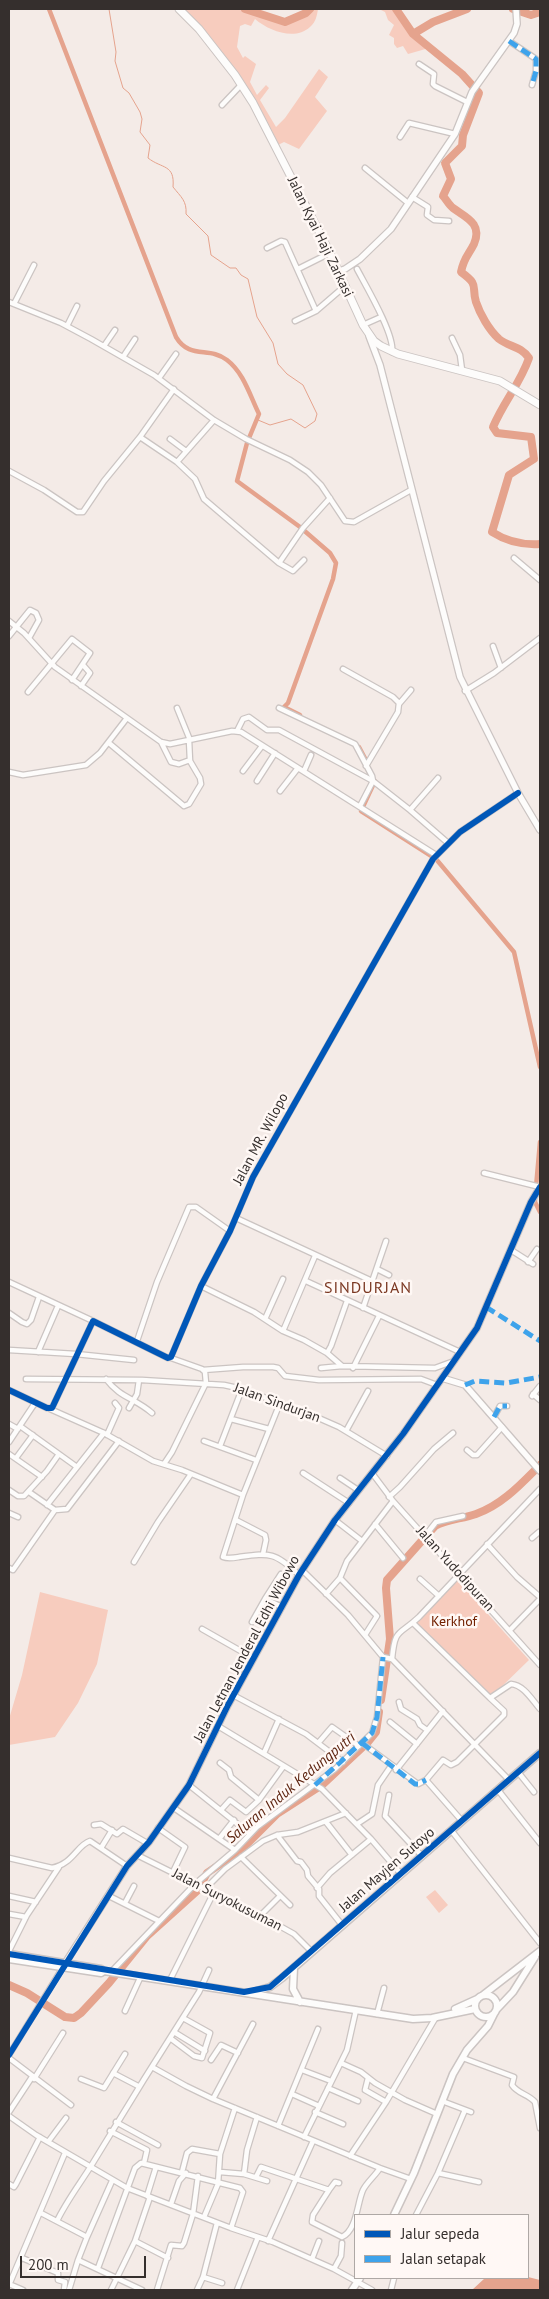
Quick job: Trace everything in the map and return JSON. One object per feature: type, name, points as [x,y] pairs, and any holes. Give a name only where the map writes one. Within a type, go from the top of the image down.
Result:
[{"type":"main road","name":"Jalan Kyai Haji Zarkasi","points":[[180,9],[199,29],[241,84],[271,135],[339,271],[365,329]]},
{"type":"main road","points":[[365,329],[380,346],[392,352],[500,381],[540,405]]},
{"type":"main road","name":"Jalan Mayjen Sutoyo","points":[[244,1992],[270,1987],[294,1968],[540,1753]]},
{"type":"main road","points":[[440,2016],[480,1997],[539,1952]]},
{"type":"main road","points":[[480,2016],[488,2017],[496,2011],[513,1992],[539,1952]]},
{"type":"main road","points":[[9,1953],[64,1965]]},
{"type":"main road","points":[[9,1959],[101,1968],[110,1972],[414,2019],[474,2009]]},
{"type":"main road","points":[[294,1968],[293,1989],[300,2002]]},
{"type":"main road","points":[[474,2009],[480,1997]]},
{"type":"main road","points":[[394,2214],[411,2179],[453,2074],[477,2037],[488,2026],[496,2011],[494,1998],[480,1997]]},
{"type":"main road","points":[[474,2009],[482,2022],[477,2037]]},
{"type":"main road","points":[[352,2290],[359,2279]]},
{"type":"street","points":[[339,271],[360,259],[387,234],[455,134],[467,100],[514,33],[517,18],[516,9]]},
{"type":"street","points":[[509,41],[536,59],[536,71],[532,85]]},
{"type":"street","points":[[419,64],[434,74],[433,84],[435,86],[467,100]]},
{"type":"street","points":[[222,105],[241,84]]},
{"type":"street","points":[[400,137],[409,123],[455,134]]},
{"type":"street","points":[[365,168],[408,203]]},
{"type":"street","points":[[412,196],[428,207],[427,215],[430,218],[449,221]]},
{"type":"street","points":[[268,248],[278,241],[284,241],[316,310]]},
{"type":"street","points":[[298,269],[330,253]]},
{"type":"street","points":[[14,304],[34,265]]},
{"type":"street","points":[[357,269],[391,339],[392,352]]},
{"type":"street","points":[[295,322],[316,310],[345,286]]},
{"type":"street","points":[[9,302],[67,326],[104,346],[159,378],[214,420],[248,440],[290,460],[308,472],[330,498],[345,521],[350,523],[410,490]]},
{"type":"street","points":[[67,326],[77,306]]},
{"type":"street","points":[[365,329],[381,317]]},
{"type":"street","name":"Jalan Kyai Haji Zarkasi","points":[[365,329],[380,365],[452,652],[465,691],[518,793],[540,830]]},
{"type":"street","points":[[104,346],[114,330]]},
{"type":"street","points":[[452,338],[460,355],[462,370]]},
{"type":"street","points":[[123,357],[136,339]]},
{"type":"street","points":[[159,378],[176,354]]},
{"type":"street","points":[[9,471],[44,490],[77,512],[82,513],[174,389]]},
{"type":"street","points":[[177,462],[214,420]]},
{"type":"street","points":[[140,437],[177,462],[195,480],[204,500],[279,563],[293,571],[304,560]]},
{"type":"street","points":[[170,439],[186,451]]},
{"type":"street","points":[[279,563],[302,529],[330,498]]},
{"type":"street","points":[[514,558],[540,580]]},
{"type":"street","points":[[9,636],[28,610],[39,618],[39,622],[29,638]]},
{"type":"street","points":[[9,620],[29,638],[51,664],[161,742],[167,744],[237,731],[362,807],[435,857]]},
{"type":"street","points":[[465,691],[501,668],[540,638]]},
{"type":"street","points":[[28,692],[72,639],[90,651],[90,655],[72,680]]},
{"type":"street","points":[[493,646],[501,668]]},
{"type":"street","points":[[81,686],[90,674],[83,665]]},
{"type":"street","points":[[343,669],[399,704]]},
{"type":"street","points":[[368,764],[398,712],[399,704],[411,690]]},
{"type":"street","points":[[109,743],[184,806],[189,804],[201,784],[200,778],[190,760],[189,740],[177,708]]},
{"type":"street","points":[[279,708],[355,744],[368,764],[375,782],[362,807]]},
{"type":"street","points":[[237,731],[243,719],[249,717],[267,730],[278,730],[375,782],[448,843]]},
{"type":"street","points":[[9,772],[23,775],[86,765],[109,743],[127,718]]},
{"type":"street","points":[[161,742],[172,762],[179,764],[190,760]]},
{"type":"street","points":[[243,771],[262,746]]},
{"type":"street","points":[[256,781],[275,753]]},
{"type":"street","points":[[304,771],[311,755]]},
{"type":"street","points":[[280,790],[298,768]]},
{"type":"street","points":[[410,810],[438,778]]},
{"type":"street","name":"Jalan MR. Wilopo","points":[[171,1358],[201,1286],[230,1231],[253,1177],[435,857],[448,843],[476,820],[518,793]]},
{"type":"street","points":[[484,1173],[537,1190]]},
{"type":"street","name":"Jalan Letnan Jenderal Edhi Wibowo","points":[[64,1965],[127,1866],[148,1843],[189,1785],[233,1695],[300,1572],[335,1520],[386,1456],[442,1378],[483,1315],[537,1190]]},
{"type":"street","points":[[137,1341],[157,1282],[189,1207],[196,1207],[230,1231]]},
{"type":"street","points":[[236,1218],[372,1281]]},
{"type":"street","points":[[363,1308],[386,1241]]},
{"type":"street","points":[[511,1250],[531,1263],[537,1249]]},
{"type":"street","points":[[283,1331],[306,1281],[315,1256]]},
{"type":"street","points":[[377,1269],[389,1275]]},
{"type":"street","points":[[265,1319],[283,1279]]},
{"type":"street","points":[[306,1281],[460,1352]]},
{"type":"street","points":[[9,1282],[171,1358],[203,1370],[271,1367],[278,1368],[283,1375],[288,1377],[339,1380],[421,1379],[437,1385]]},
{"type":"street","points":[[201,1286],[254,1312],[283,1331],[327,1353],[342,1366]]},
{"type":"street","points":[[9,1313],[27,1324],[31,1320],[39,1297]]},
{"type":"street","points":[[327,1353],[347,1300]]},
{"type":"street","points":[[38,1352],[58,1306]]},
{"type":"street","points":[[354,1368],[379,1316]]},
{"type":"street","points":[[50,1409],[93,1321]]},
{"type":"street","points":[[9,1350],[134,1360]]},
{"type":"street","points":[[321,1368],[342,1366],[354,1368],[435,1368],[454,1361]]},
{"type":"street","points":[[164,1464],[172,1452],[206,1383],[203,1370]]},
{"type":"street","name":"Jalan Sindurjan","points":[[26,1379],[66,1378],[206,1383],[242,1389],[314,1416],[346,1431],[386,1456]]},
{"type":"street","points":[[442,1378],[465,1386],[540,1471]]},
{"type":"street","points":[[106,1380],[116,1392],[152,1412]]},
{"type":"street","points":[[129,1408],[134,1401],[139,1380]]},
{"type":"street","points":[[540,1386],[532,1395],[540,1400]]},
{"type":"street","points":[[220,1446],[242,1389]]},
{"type":"street","points":[[9,1390],[105,1434],[153,1461],[191,1474],[243,1496]]},
{"type":"street","points":[[346,1431],[368,1391]]},
{"type":"street","points":[[47,1505],[76,1467],[105,1434],[119,1408],[115,1402]]},
{"type":"street","points":[[9,1442],[35,1403]]},
{"type":"street","points":[[280,1403],[256,1460],[224,1553],[224,1558],[263,1554],[282,1559],[300,1572],[326,1594],[509,1780]]},
{"type":"street","points":[[494,1417],[500,1406],[507,1406]]},
{"type":"street","points":[[231,1419],[269,1429]]},
{"type":"street","points":[[9,1424],[33,1435],[76,1467]]},
{"type":"street","points":[[467,1450],[473,1455],[477,1455],[502,1427]]},
{"type":"street","points":[[326,1594],[340,1578],[347,1561],[400,1487],[434,1449],[453,1433]]},
{"type":"street","points":[[16,1458],[33,1435]]},
{"type":"street","points":[[29,1492],[56,1510],[67,1509],[119,1441]]},
{"type":"street","points":[[204,1441],[256,1460]]},
{"type":"street","points":[[9,1454],[42,1477]]},
{"type":"street","points":[[9,1490],[21,1497],[29,1492],[59,1454]]},
{"type":"street","points":[[303,1473],[349,1502]]},
{"type":"street","name":"Jalan Yudodipuran","points":[[372,1473],[391,1499],[540,1665]]},
{"type":"street","points":[[134,1562],[158,1522],[191,1474]]},
{"type":"street","points":[[340,1478],[358,1490]]},
{"type":"street","points":[[110,1972],[159,1921],[200,1886],[257,1827],[318,1787],[342,1762],[363,1745],[372,1733],[378,1717],[387,1658],[395,1636],[413,1623],[540,1489]]},
{"type":"street","points":[[9,1568],[13,1570],[56,1510]]},
{"type":"street","points":[[9,1513],[18,1517]]},
{"type":"street","points":[[425,1537],[436,1522],[463,1516]]},
{"type":"street","points":[[236,1520],[265,1535],[266,1540],[263,1554]]},
{"type":"street","points":[[335,1520],[362,1541]]},
{"type":"street","points":[[375,1524],[403,1558]]},
{"type":"street","points":[[532,1538],[540,1532]]},
{"type":"street","points":[[487,1544],[540,1598],[510,1630]]},
{"type":"street","points":[[252,1622],[281,1574]]},
{"type":"street","points":[[340,1578],[378,1616],[365,1635]]},
{"type":"street","points":[[420,1579],[439,1596]]},
{"type":"street","points":[[265,1599],[282,1606]]},
{"type":"street","points":[[319,1742],[332,1727],[363,1745],[416,1785],[426,1780],[443,1760],[453,1765],[504,1715],[504,1711],[413,1623]]},
{"type":"street","points":[[202,1629],[254,1658]]},
{"type":"street","points":[[490,1698],[511,1684],[515,1684],[521,1687],[540,1709]]},
{"type":"street","points":[[233,1695],[319,1742],[342,1762]]},
{"type":"street","points":[[399,1702],[401,1709],[417,1719],[420,1725],[427,1730]]},
{"type":"street","points":[[396,1770],[443,1711]]},
{"type":"street","points":[[264,1753],[279,1719]]},
{"type":"street","points":[[390,1722],[417,1744]]},
{"type":"street","points":[[218,1726],[318,1787],[357,1824],[401,1874]]},
{"type":"street","points":[[220,1763],[230,1772],[231,1777],[259,1800]]},
{"type":"street","points":[[357,1824],[372,1814],[378,1785],[391,1766]]},
{"type":"street","points":[[221,1810],[230,1800],[246,1812],[259,1800],[283,1767]]},
{"type":"street","points":[[518,1772],[534,1792]]},
{"type":"street","points":[[426,1780],[462,1821]]},
{"type":"street","points":[[189,1785],[250,1834]]},
{"type":"street","points":[[498,1790],[540,1844]]},
{"type":"street","points":[[389,1795],[385,1816],[422,1856]]},
{"type":"street","points":[[174,1808],[235,1850]]},
{"type":"street","points":[[200,1886],[241,1857],[253,1846],[277,1835],[298,1832],[346,1813]]},
{"type":"street","points":[[219,1839],[234,1820]]},
{"type":"street","points":[[326,1822],[352,1855]]},
{"type":"street","points":[[94,1825],[101,1824],[118,1834],[124,1830],[148,1843]]},
{"type":"street","points":[[158,1828],[185,1847],[172,1872]]},
{"type":"street","points":[[100,1848],[112,1830]]},
{"type":"street","points":[[451,1830],[540,1943]]},
{"type":"street","points":[[277,1835],[297,1861],[301,1862],[307,1870],[308,1876],[317,1888],[319,1896],[342,1925]]},
{"type":"street","points":[[317,1888],[371,1839]]},
{"type":"street","points":[[9,1953],[26,1917],[59,1867],[71,1859],[86,1842],[90,1841],[127,1866]]},
{"type":"street","name":"Jalan Suryokusuman","points":[[137,1855],[294,1934],[312,1952]]},
{"type":"street","points":[[241,1857],[290,1905]]},
{"type":"street","points":[[9,1858],[52,1868],[59,1867]]},
{"type":"street","points":[[125,1903],[134,1886]]},
{"type":"street","points":[[170,1980],[213,1894]]},
{"type":"street","points":[[9,1896],[36,1902]]},
{"type":"street","points":[[109,1896],[159,1921]]},
{"type":"street","points":[[260,1916],[280,1896]]},
{"type":"street","points":[[9,1914],[26,1917]]},
{"type":"street","points":[[64,1965],[9,2057],[33,2078],[70,2105]]},
{"type":"street","points":[[57,2221],[64,2206],[90,2168],[110,2131],[199,1992],[209,1970]]},
{"type":"street","points":[[125,2011],[141,1976]]},
{"type":"street","points":[[377,2014],[384,1988]]},
{"type":"street","points":[[304,2137],[350,2042],[356,2010]]},
{"type":"street","points":[[350,2156],[440,2016]]},
{"type":"street","points":[[170,2038],[197,2058],[202,2058],[210,2034],[183,2018]]},
{"type":"street","points":[[213,2098],[253,2024]]},
{"type":"street","points":[[278,2126],[318,2029]]},
{"type":"street","points":[[174,2032],[205,2051]]},
{"type":"street","points":[[63,2033],[9,2116],[40,2138],[127,2188],[192,2214],[258,2237],[354,2277]]},
{"type":"street","points":[[211,2060],[221,2044],[238,2052]]},
{"type":"street","points":[[80,2079],[103,2089],[126,2054]]},
{"type":"street","points":[[463,2058],[514,2077],[513,2087],[520,2094],[535,2102],[540,2128]]},
{"type":"street","points":[[340,2063],[361,2072],[392,2093],[437,2114]]},
{"type":"street","points":[[152,2067],[186,2086],[235,2108],[411,2179]]},
{"type":"street","points":[[302,2070],[332,2081]]},
{"type":"street","points":[[113,2073],[138,2086]]},
{"type":"street","points":[[368,2078],[365,2090],[386,2102]]},
{"type":"street","points":[[328,2088],[358,2100]]},
{"type":"street","points":[[292,2094],[319,2106]]},
{"type":"street","points":[[442,2101],[471,2112]]},
{"type":"street","points":[[204,2218],[218,2184],[220,2154],[235,2108]]},
{"type":"street","points":[[417,2214],[438,2173],[465,2110]]},
{"type":"street","points":[[316,2112],[343,2124]]},
{"type":"street","points":[[244,2174],[247,2150],[257,2117]]},
{"type":"street","points":[[48,2142],[66,2118]]},
{"type":"street","points":[[116,2122],[158,2145]]},
{"type":"street","points":[[110,2131],[147,2150],[144,2163]]},
{"type":"street","points":[[9,2184],[14,2187],[40,2138]]},
{"type":"street","points":[[268,2241],[313,2141]]},
{"type":"street","points":[[171,2204],[184,2173],[187,2153],[192,2149],[220,2154]]},
{"type":"street","points":[[23,2290],[9,2284],[22,2258],[65,2152]]},
{"type":"street","points":[[98,2268],[134,2168],[144,2163],[198,2176],[218,2184],[240,2188],[243,2192],[231,2228]]},
{"type":"street","points":[[112,2290],[135,2241],[156,2167]]},
{"type":"street","points":[[256,2177],[261,2167],[329,2190]]},
{"type":"street","points":[[357,2214],[364,2189],[380,2168]]},
{"type":"street","points":[[220,2172],[244,2174],[268,2181]]},
{"type":"street","points":[[438,2173],[478,2182]]},
{"type":"street","points":[[157,2290],[171,2244],[184,2245],[192,2214],[198,2176]]},
{"type":"street","points":[[69,2290],[78,2260],[112,2180]]},
{"type":"street","points":[[339,2183],[335,2182],[329,2190],[313,2215],[312,2222],[342,2237],[347,2234],[354,2224]]},
{"type":"street","points":[[41,2213],[87,2237]]},
{"type":"street","points":[[197,2290],[203,2276],[217,2223]]},
{"type":"street","points":[[237,2290],[258,2237]]},
{"type":"street","points":[[135,2241],[168,2258]]},
{"type":"street","points":[[312,2259],[319,2241]]},
{"type":"street","points":[[334,2268],[341,2256],[342,2243]]},
{"type":"street","points":[[22,2258],[58,2274],[58,2280],[65,2282],[64,2290]]},
{"type":"street","points":[[78,2260],[142,2290]]},
{"type":"street","points":[[203,2276],[222,2283]]},
{"type":"street","points":[[359,2279],[372,2290]]},
{"type":"green space","points":[[179,9],[245,9],[285,22],[306,13],[310,9],[318,9],[312,25],[304,31],[297,33],[282,33],[267,27],[255,19],[251,26],[245,24],[240,26],[237,47],[243,58],[245,56],[256,64],[250,82],[257,95],[266,85],[269,88],[260,100],[276,127],[285,118],[319,69],[328,77],[315,97],[327,111],[299,149],[284,142],[278,145],[253,103]]},
{"type":"green space","points":[[379,9],[396,9],[413,34],[429,48],[408,54],[403,46],[397,48],[394,44],[394,38],[389,35],[394,25],[388,20],[385,12]]},
{"type":"green space","name":"Kerkhof","points":[[454,1576],[529,1660],[490,1698],[409,1623]]},
{"type":"green space","points":[[40,1592],[108,1610],[97,1664],[78,1703],[55,1737],[9,1745],[9,1719],[22,1675]]},
{"type":"green space","points":[[435,1890],[448,1905],[439,1913],[426,1897]]},
{"type":"shaded area","points":[[529,2277],[540,2280],[540,2290],[472,2290],[484,2279],[529,2279]]},
{"type":"waterway","points":[[49,9],[176,337],[187,348],[220,356],[233,365],[246,385],[259,414],[247,443],[237,481],[300,527],[330,553],[336,563],[333,579],[288,703],[284,707],[300,715]]},
{"type":"waterway","points":[[109,9],[116,52],[115,61],[123,88],[129,93],[140,112],[142,119],[140,132],[150,145],[148,158],[166,168],[172,174],[173,187],[184,202],[186,214],[208,236],[211,255],[230,268],[236,268],[241,275],[248,279],[257,317],[273,343],[278,364],[287,374],[303,385],[317,414],[315,421],[305,428],[291,419],[270,425],[258,420]]},
{"type":"waterway","points":[[245,9],[285,22],[306,13],[310,9]]},
{"type":"waterway","points":[[396,9],[413,34],[462,74],[479,93],[463,135],[462,146],[445,163],[451,179],[443,196],[452,207],[471,222],[476,231],[474,244],[461,272],[473,283],[476,302],[482,317],[499,339],[519,349],[529,358],[493,427],[497,433],[531,437],[534,459],[509,475],[492,532],[515,542],[540,544]]},
{"type":"waterway","points":[[413,34],[433,22],[467,9]]},
{"type":"waterway","points":[[513,9],[531,15],[540,12]]},
{"type":"waterway","points":[[359,747],[368,764]]},
{"type":"waterway","points":[[375,781],[361,811],[436,859],[514,952],[540,1067]]},
{"type":"waterway","points":[[536,1187],[540,1142]]},
{"type":"waterway","points":[[535,1195],[535,1202],[540,1212]]},
{"type":"waterway","name":"Saluran Induk Kedungputri","points":[[381,1700],[390,1639],[387,1580],[435,1526],[476,1514],[503,1500],[540,1465]]},
{"type":"waterway","name":"Saluran Induk Kedungputri","points":[[9,1985],[27,1993],[65,2017],[74,2018],[81,2013],[109,1983],[147,1936],[198,1890],[207,1873],[242,1849],[277,1814],[322,1785],[368,1742],[376,1732],[379,1712]]},
{"type":"marked path","points":[[509,41],[536,59],[536,71],[532,85]]},
{"type":"marked path","points":[[486,1307],[540,1341]]},
{"type":"marked path","points":[[465,1385],[475,1381],[506,1383],[540,1377]]},
{"type":"marked path","points":[[494,1417],[500,1406],[507,1406]]},
{"type":"marked path","points":[[315,1785],[372,1733],[377,1717],[383,1657]]},
{"type":"marked path","points":[[362,1743],[415,1784],[426,1780]]},
{"type":"cycle path","points":[[9,1390],[47,1408],[52,1408],[93,1321],[168,1358],[171,1357],[201,1286],[230,1231],[253,1177],[433,859],[460,832],[518,793]]},
{"type":"cycle path","points":[[9,2055],[127,1866],[149,1842],[189,1785],[228,1705],[299,1575],[335,1520],[403,1434],[477,1328],[531,1202],[540,1187]]},
{"type":"cycle path","points":[[9,1954],[244,1992],[270,1987],[540,1753]]},
{"type":"district","name":"SINDURJAN","points":[[368,1288]]}]
